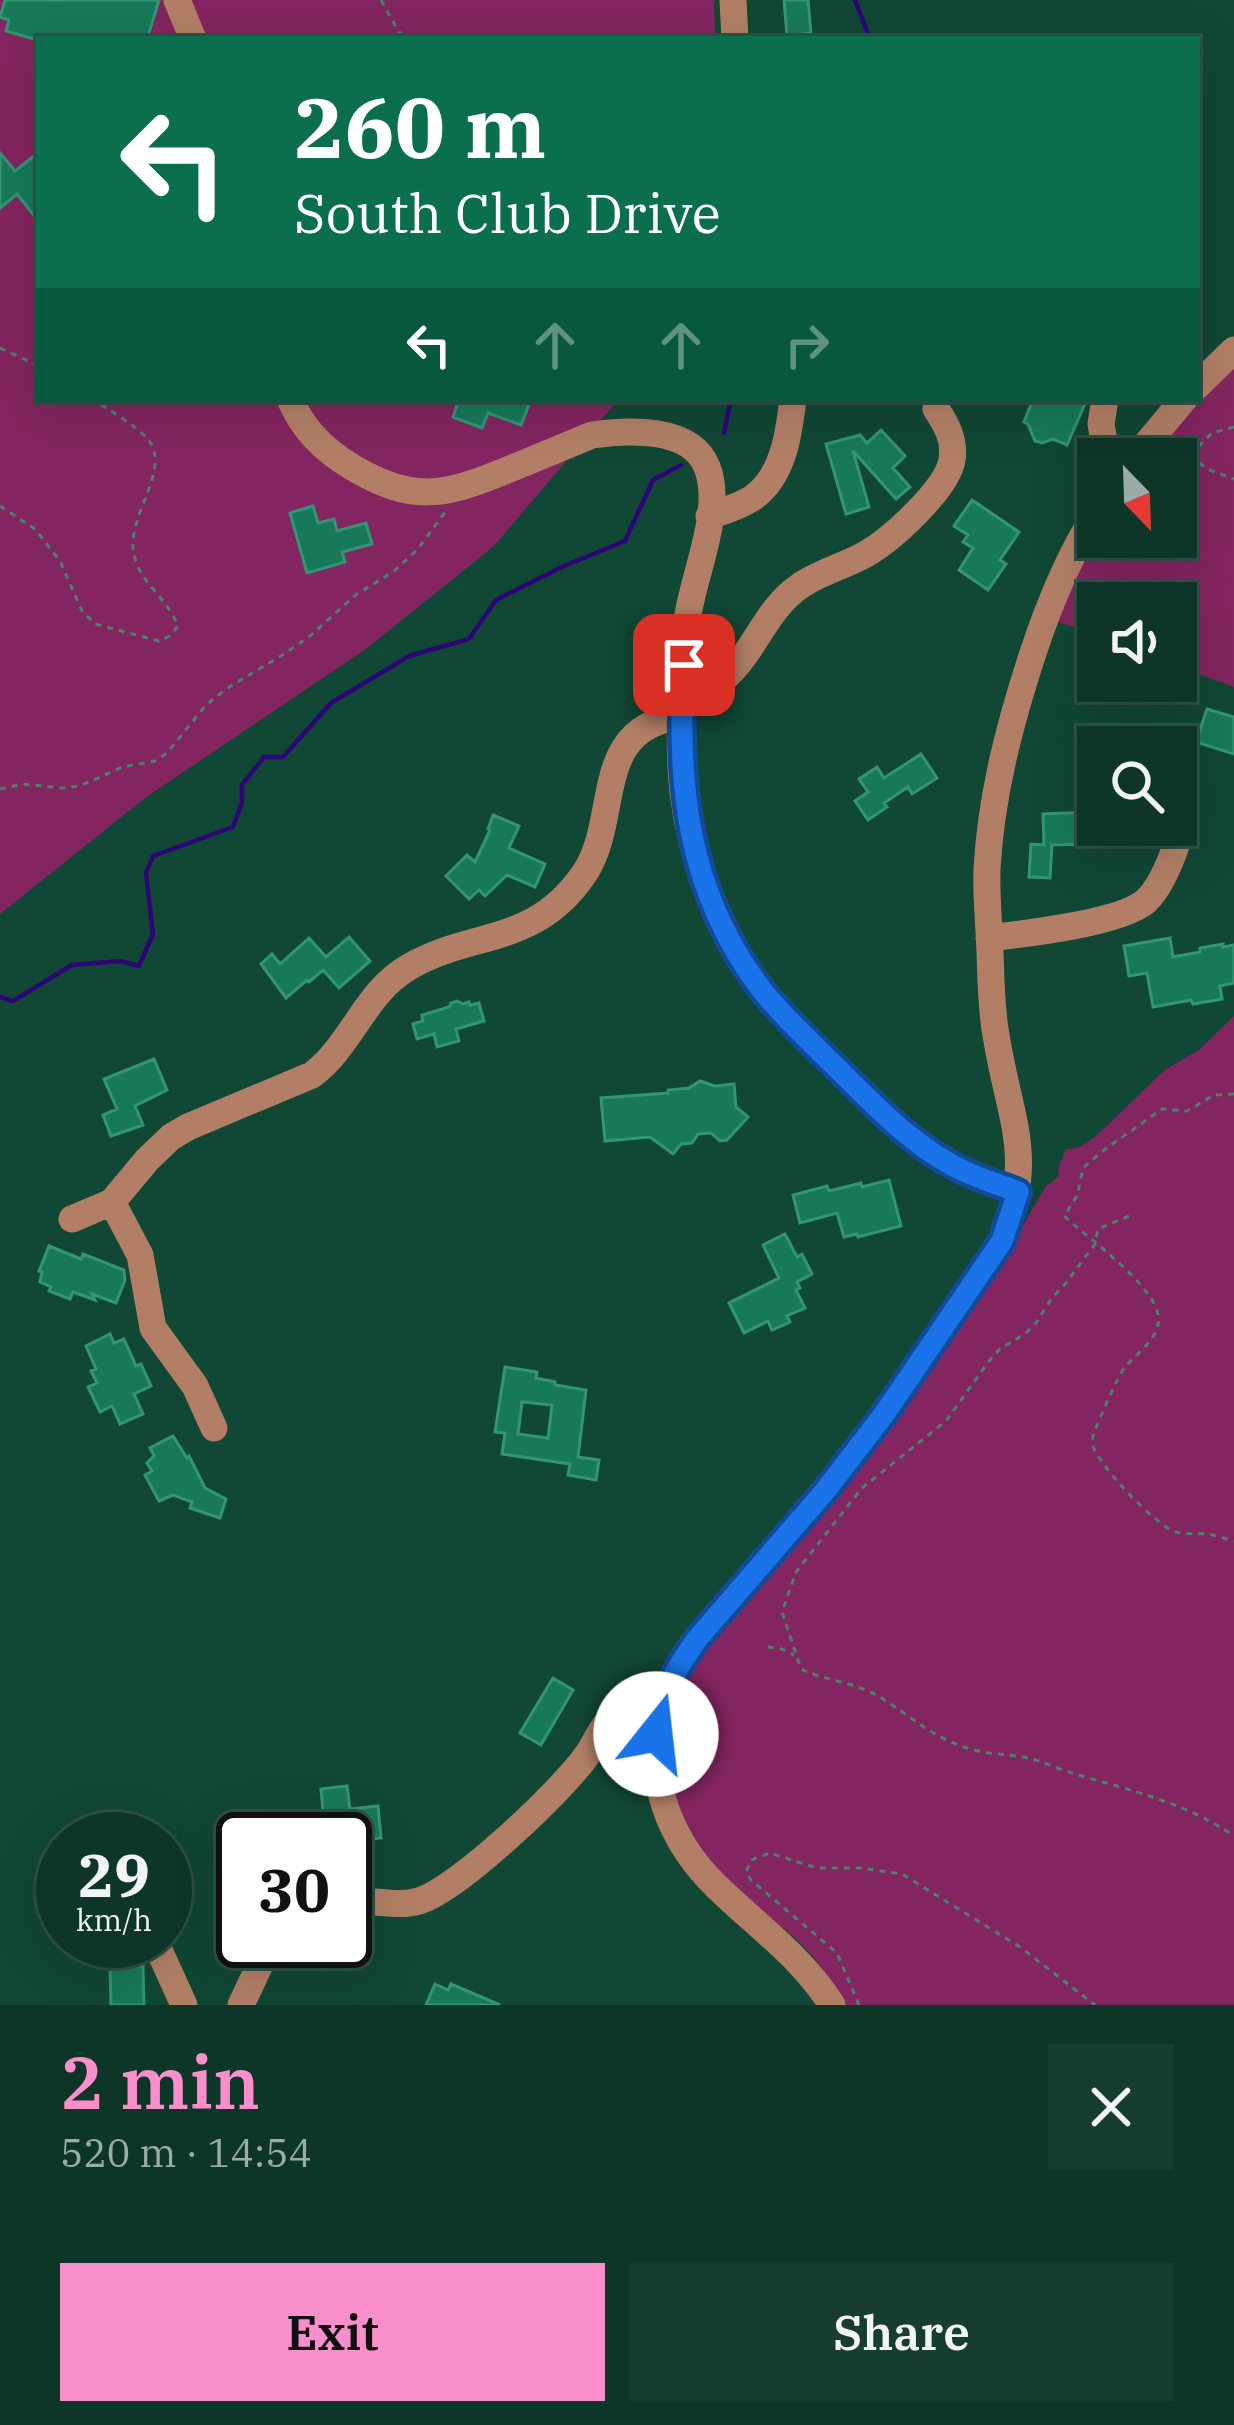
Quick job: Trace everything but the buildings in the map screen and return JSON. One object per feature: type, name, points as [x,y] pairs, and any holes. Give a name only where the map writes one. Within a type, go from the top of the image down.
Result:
[{"type":"street","points":[[178,0],[192,36]]},
{"type":"street","points":[[733,0],[735,36]]},
{"type":"street","points":[[1200,383],[1234,350]]},
{"type":"street","points":[[291,402],[315,441],[367,476],[412,491],[448,492],[592,435],[668,437],[687,445],[706,463],[712,493],[687,617],[681,704],[683,790],[689,828],[720,919],[763,991],[859,1090],[921,1145],[964,1172],[1018,1192]]},
{"type":"street","points":[[709,516],[741,505],[764,489],[787,442],[793,402]]},
{"type":"street","points":[[1103,438],[1105,402]]},
{"type":"street","points":[[1149,438],[1174,403]]},
{"type":"street","points":[[72,1219],[112,1202],[171,1137],[312,1075],[330,1062],[378,993],[406,969],[503,936],[548,912],[577,884],[595,855],[608,788],[629,742],[643,727],[730,674],[797,587],[862,556],[913,519],[952,464],[948,426],[936,409]]},
{"type":"street","points":[[832,2005],[802,1964],[715,1886],[678,1839],[666,1813],[655,1764],[658,1706],[698,1638],[825,1491],[885,1413],[1002,1241],[1018,1192],[1021,1159],[995,1033],[987,871],[1001,764],[1019,696],[1051,602],[1077,552]]},
{"type":"street","points":[[989,938],[1113,916],[1143,904],[1161,878],[1174,846]]},
{"type":"street","points":[[112,1202],[140,1256],[153,1328],[195,1385],[214,1428]]},
{"type":"street","points":[[372,1900],[405,1904],[432,1896],[468,1871],[559,1788],[611,1719],[658,1706]]},
{"type":"street","points":[[167,1968],[184,2005]]},
{"type":"street","points":[[241,2005],[258,1968]]},
{"type":"path","points":[[381,0],[405,36]]},
{"type":"path","points":[[0,348],[36,365]]},
{"type":"path","points":[[0,506],[35,529],[60,561],[82,611],[95,624],[159,641],[170,636],[178,626],[173,614],[139,572],[132,550],[133,530],[156,471],[154,451],[148,440],[97,402]]},
{"type":"path","points":[[1234,427],[1212,433],[1197,448],[1197,461],[1234,479]]},
{"type":"path","points":[[0,789],[23,784],[80,786],[122,767],[155,761],[206,705],[310,636],[417,550],[446,512],[448,492]]},
{"type":"path","points":[[1234,1094],[1214,1095],[1187,1111],[1162,1109],[1104,1150],[1084,1168],[1077,1196],[1064,1216],[1135,1276],[1160,1320],[1152,1339],[1121,1371],[1108,1407],[1093,1428],[1098,1457],[1174,1533],[1211,1534],[1234,1541]]},
{"type":"path","points":[[1129,1216],[1098,1229],[1094,1244],[1036,1323],[988,1361],[946,1421],[862,1487],[796,1572],[782,1612],[801,1669],[877,1696],[914,1723],[971,1750],[1027,1758],[1139,1792],[1189,1810],[1234,1836]]},
{"type":"path","points":[[768,1647],[796,1657]]},
{"type":"path","points":[[859,2005],[836,1952],[751,1880],[746,1872],[751,1860],[770,1853],[817,1868],[902,1874],[1020,1947],[1095,2005]]},
{"type":"shaded area","points":[[0,0],[714,0],[715,36],[36,36],[36,402],[620,402],[494,546],[366,649],[145,798],[0,914]]},
{"type":"shaded area","points":[[1234,361],[1234,687],[1197,673],[1197,582],[1077,582],[1077,628],[1056,621],[1084,558],[1197,558],[1197,438],[1164,438],[1194,402],[1200,402],[1200,395]]},
{"type":"shaded area","points":[[1234,1016],[1234,2005],[841,2005],[819,1964],[792,1935],[716,1872],[678,1814],[667,1768],[667,1744],[685,1673],[1006,1254],[1046,1186],[1059,1176],[1066,1149],[1078,1148],[1095,1137],[1166,1069],[1199,1050]]},
{"type":"waterway","points":[[855,0],[869,36]]},
{"type":"waterway","points":[[724,433],[730,402]]},
{"type":"waterway","points":[[0,997],[13,1001],[72,965],[120,961],[139,966],[153,934],[146,873],[153,856],[233,827],[242,785],[264,757],[283,757],[331,703],[409,656],[469,639],[496,600],[625,541],[653,480],[681,465]]},
{"type":"route","points":[[656,1734],[658,1706],[680,1664],[885,1413],[1002,1241],[1018,1192],[964,1172],[921,1145],[798,1029],[746,967],[720,919],[689,828],[681,758],[684,665]]}]
